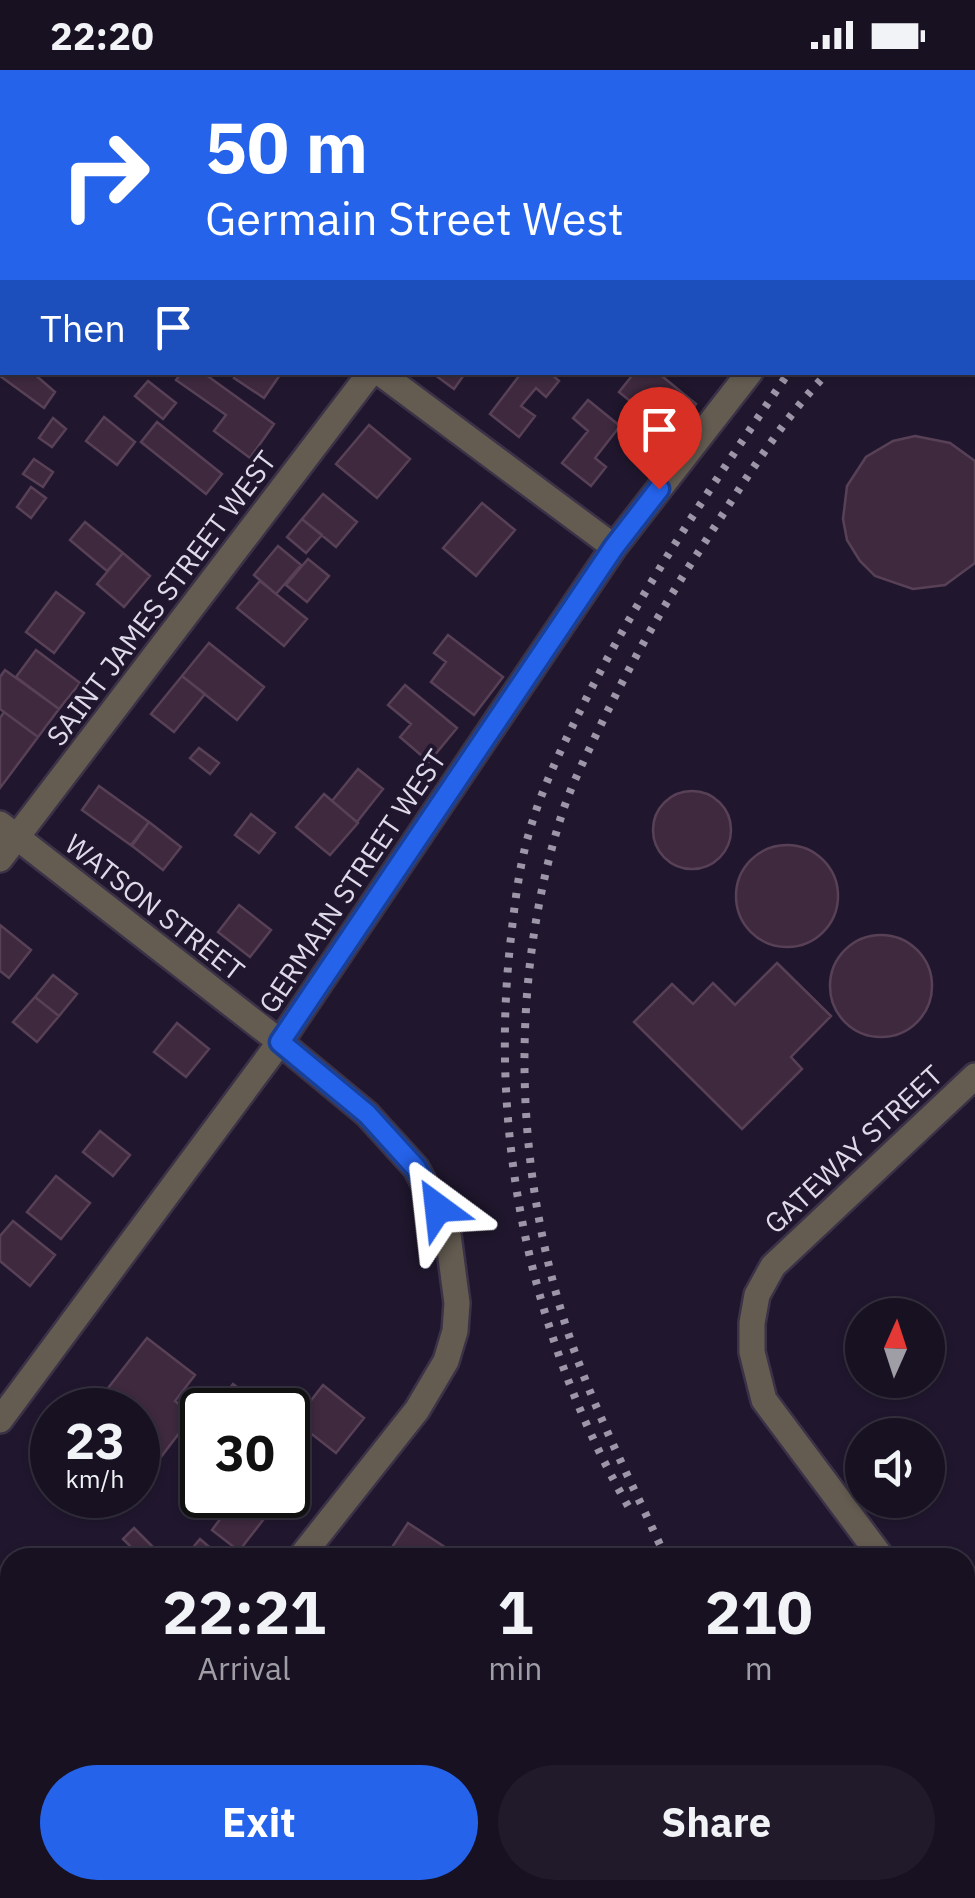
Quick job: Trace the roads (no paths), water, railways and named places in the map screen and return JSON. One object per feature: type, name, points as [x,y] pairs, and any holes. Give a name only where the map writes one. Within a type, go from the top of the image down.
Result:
[{"type":"street","name":"SAINT JAMES STREET WEST","points":[[0,859],[8,831],[368,375]]},
{"type":"street","points":[[383,375],[614,547]]},
{"type":"street","name":"GERMAIN STREET WEST","points":[[0,1420],[280,1042],[614,547],[748,375]]},
{"type":"street","name":"WATSON STREET","points":[[8,831],[367,1114],[416,1168],[446,1227],[455,1268],[457,1303],[446,1361],[417,1410],[308,1548]]},
{"type":"street","name":"GATEWAY STREET","points":[[875,1548],[764,1400],[752,1352],[757,1295],[773,1266],[975,1076]]},
{"type":"railway","points":[[628,1506],[565,1372],[524,1231],[506,1085],[505,1011],[516,898],[534,817],[582,707],[654,578],[787,375]]},
{"type":"railway","points":[[661,1548],[585,1379],[544,1243],[525,1100],[531,956],[543,886],[561,817],[577,774],[619,689],[666,604],[740,489],[790,416],[825,375]]}]
